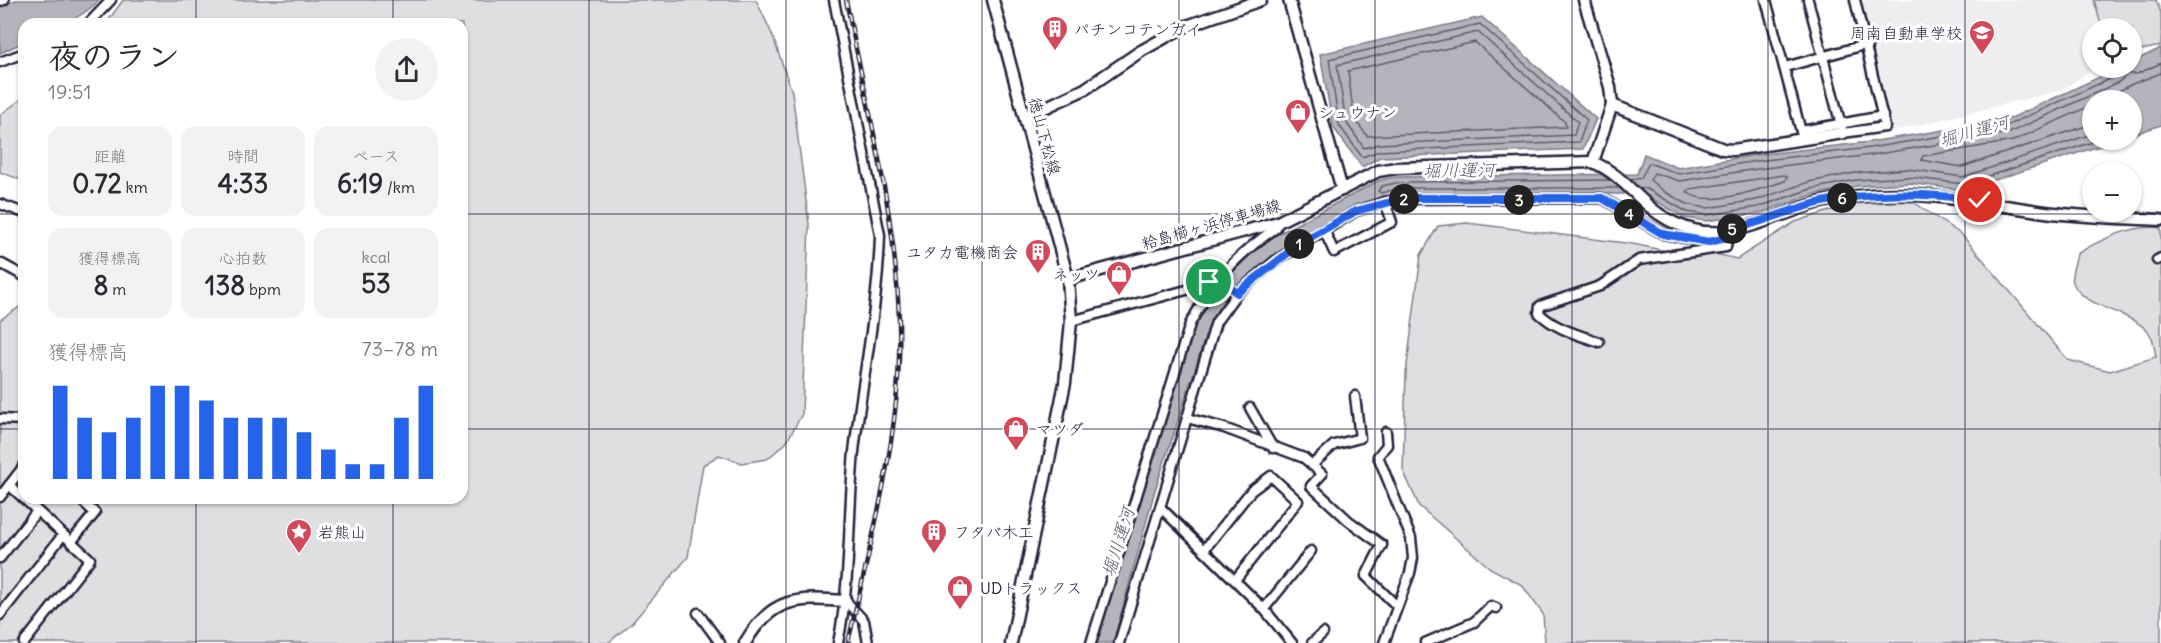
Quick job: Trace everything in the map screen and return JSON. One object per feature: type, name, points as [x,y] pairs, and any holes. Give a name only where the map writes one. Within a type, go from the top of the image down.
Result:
[{"type":"main road","name":"徳山下松線","points":[[993,0],[1068,279]]},
{"type":"main road","points":[[1025,117],[1085,89],[1141,51],[1184,27],[1260,0]]},
{"type":"main road","points":[[1289,0],[1342,190]]},
{"type":"main road","points":[[1584,0],[1610,87],[1612,105],[1598,164],[1650,210],[1679,226],[1696,231],[1728,234],[1806,206],[1870,193],[1948,196],[2039,211],[2161,220]]},
{"type":"main road","points":[[1612,105],[1723,149],[1733,150],[1842,128]]},
{"type":"main road","name":"粭島櫛ヶ浜停車場線","points":[[1068,279],[1278,222],[1378,171],[1396,168],[1598,164]]},
{"type":"main road","points":[[1011,643],[1065,383],[1071,321],[1068,279]]},
{"type":"main road","points":[[745,643],[764,616],[791,601],[815,598],[846,601]]},
{"type":"street","points":[[94,18],[111,0]]},
{"type":"street","points":[[834,0],[880,235],[879,274],[854,455],[846,601],[838,643]]},
{"type":"street","points":[[1766,0],[1802,135]]},
{"type":"street","points":[[1808,0],[1842,128],[1885,128],[1868,44],[1855,0]]},
{"type":"street","points":[[1785,68],[1868,44]]},
{"type":"street","points":[[0,62],[18,55]]},
{"type":"street","points":[[1119,643],[1216,322],[1236,292],[1275,261],[1356,211],[1406,198],[1602,198],[1663,234],[1709,242],[1728,234]]},
{"type":"street","points":[[1324,230],[1334,252],[1392,222],[1385,202]]},
{"type":"street","points":[[0,204],[18,211]]},
{"type":"street","points":[[1092,643],[1181,345],[1195,315],[1219,278],[1238,257],[1276,228],[1278,222]]},
{"type":"street","points":[[1599,342],[1561,328],[1544,318],[1539,313],[1540,306],[1600,286],[1640,260],[1726,247],[1728,234]]},
{"type":"street","points":[[0,263],[18,273]]},
{"type":"street","points":[[1219,278],[1236,292]]},
{"type":"street","points":[[1071,321],[1205,285],[1219,278]]},
{"type":"street","points":[[1312,465],[1334,445],[1360,438],[1355,396]]},
{"type":"street","points":[[1250,408],[1274,448]]},
{"type":"street","points":[[1187,418],[1224,428],[1304,458],[1312,465],[1322,474],[1311,486],[1349,521],[1382,545],[1366,576],[1397,606]]},
{"type":"street","points":[[0,419],[18,420]]},
{"type":"street","points":[[1384,643],[1413,558],[1411,538],[1377,456],[1387,445],[1386,432]]},
{"type":"street","points":[[0,497],[18,474]]},
{"type":"street","points":[[1204,550],[1251,491],[1271,476],[1298,501],[1235,580]]},
{"type":"street","points":[[9,486],[18,494]]},
{"type":"street","points":[[24,643],[90,560],[29,504]]},
{"type":"street","points":[[71,542],[95,513],[85,504]]},
{"type":"street","points":[[1161,508],[1264,609],[1292,643]]},
{"type":"street","points":[[0,558],[37,511]]},
{"type":"street","points":[[0,615],[63,535]]},
{"type":"street","points":[[1264,609],[1311,550]]},
{"type":"street","points":[[846,601],[864,621],[868,643]]},
{"type":"street","points":[[1425,643],[1474,622],[1491,606],[1496,608]]},
{"type":"street","points":[[698,613],[720,643]]},
{"type":"street","points":[[1312,643],[1323,633]]},
{"type":"shaded area","points":[[123,0],[756,0],[772,34],[792,92],[809,224],[802,414],[786,443],[767,459],[742,463],[719,455],[703,465],[688,557],[632,623],[608,643],[0,643],[0,320],[18,308],[18,504],[468,504],[468,18],[110,18]]},
{"type":"shaded area","name":"周南自動車学校","points":[[1856,0],[2094,0],[2099,18],[2082,18],[2082,77],[2062,90],[1890,132]]},
{"type":"shaded area","points":[[2094,0],[2156,0],[2161,13],[2161,46],[2142,50],[2142,18],[2099,18]]},
{"type":"shaded area","points":[[18,102],[18,179],[0,172],[0,115]]},
{"type":"shaded area","points":[[1912,201],[1962,235],[2068,360],[2110,371],[2156,357],[2153,340],[2134,320],[2095,303],[2076,288],[2072,277],[2077,254],[2096,243],[2128,231],[2150,227],[2161,228],[2161,643],[1545,643],[1543,614],[1522,585],[1490,568],[1419,506],[1403,470],[1406,373],[1421,255],[1438,226],[1467,223],[1633,244],[1685,255],[1707,252],[1737,259],[1795,222],[1851,204]]},
{"type":"water","points":[[16,0],[100,0],[75,18],[18,18],[18,45],[0,53],[0,6]]},
{"type":"water","points":[[1482,17],[1596,119],[1583,149],[1380,157],[1362,167],[1333,127],[1320,54]]},
{"type":"water","name":"堀川運河","points":[[2161,48],[2161,125],[2142,132],[2142,90],[2082,90],[2082,150],[2087,150],[1964,190],[1908,183],[1857,186],[1812,195],[1760,213],[1707,221],[1685,218],[1644,194],[1403,194],[1356,208],[1294,243],[1248,276],[1229,295],[1206,336],[1155,490],[1113,643],[1097,643],[1187,339],[1220,285],[1253,252],[1278,234],[1380,180],[1396,177],[1637,174],[1644,154],[1678,168],[1755,155],[1870,142],[2007,120],[2097,78],[2142,78],[2142,57]]},
{"type":"railway","points":[[846,0],[883,178],[896,268],[899,313],[899,358],[893,430],[873,537],[848,643]]},
{"type":"place","name":"パチンコテンガイ","points":[[1055,52]]},
{"type":"place","name":"周南自動車学校","points":[[1982,56]]},
{"type":"place","name":"シュウナン","points":[[1298,135]]},
{"type":"place","name":"ユタカ電機商会","points":[[1038,275]]},
{"type":"place","name":"ネッツ","points":[[1119,297]]},
{"type":"place","name":"マツダ","points":[[1016,452]]},
{"type":"place","name":"岩熊山","points":[[299,555]]},
{"type":"place","name":"フタバ木工","points":[[934,555]]},
{"type":"place","name":"UDトラックス","points":[[960,611]]},
{"type":"route","points":[[1209,282],[1217,277],[1237,293],[1302,242],[1356,211],[1406,198],[1546,200],[1602,198],[1663,234],[1709,242],[1726,238],[1729,230],[1758,224],[1806,206],[1870,193],[1948,196],[1980,200]]}]
